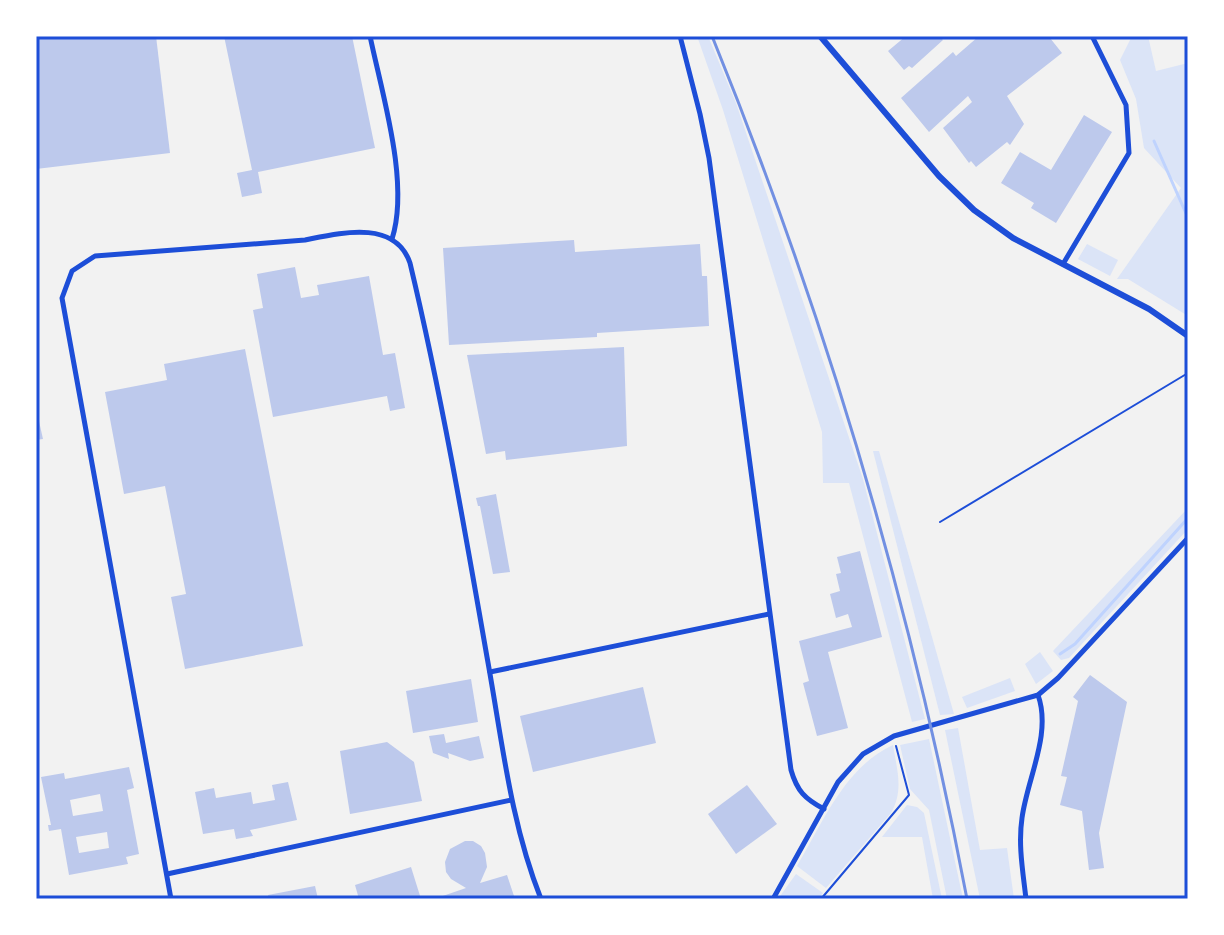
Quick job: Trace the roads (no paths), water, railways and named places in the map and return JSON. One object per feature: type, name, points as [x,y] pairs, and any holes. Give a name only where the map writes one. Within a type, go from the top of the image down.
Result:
[{"type":"main road","points":[[820,36],[939,176],[965,202],[1013,238],[1149,309],[1188,336]]},
{"type":"street","points":[[370,36],[399,185],[397,224],[392,239]]},
{"type":"street","points":[[680,36],[709,158],[791,770],[798,791],[824,809]]},
{"type":"street","points":[[1063,264],[1129,153],[1126,105],[1092,36]]},
{"type":"street","points":[[171,899],[62,298],[72,271],[95,256],[305,240],[336,234],[379,234],[392,239],[407,256],[490,672],[511,800],[525,860],[541,899]]},
{"type":"street","points":[[773,899],[847,770],[863,754],[894,736],[1038,695],[1058,678],[1188,538]]},
{"type":"street","points":[[490,672],[769,614]]},
{"type":"street","points":[[1026,899],[1020,834],[1043,715],[1038,695]]},
{"type":"street","points":[[167,874],[511,800]]},
{"type":"lane","points":[[940,522],[1188,373]]},
{"type":"waterway","points":[[1154,141],[1188,218]]},
{"type":"waterway","points":[[1060,654],[1075,644],[1188,518]]},
{"type":"railway","points":[[712,36],[792,247],[861,461],[919,679],[967,899]]}]
